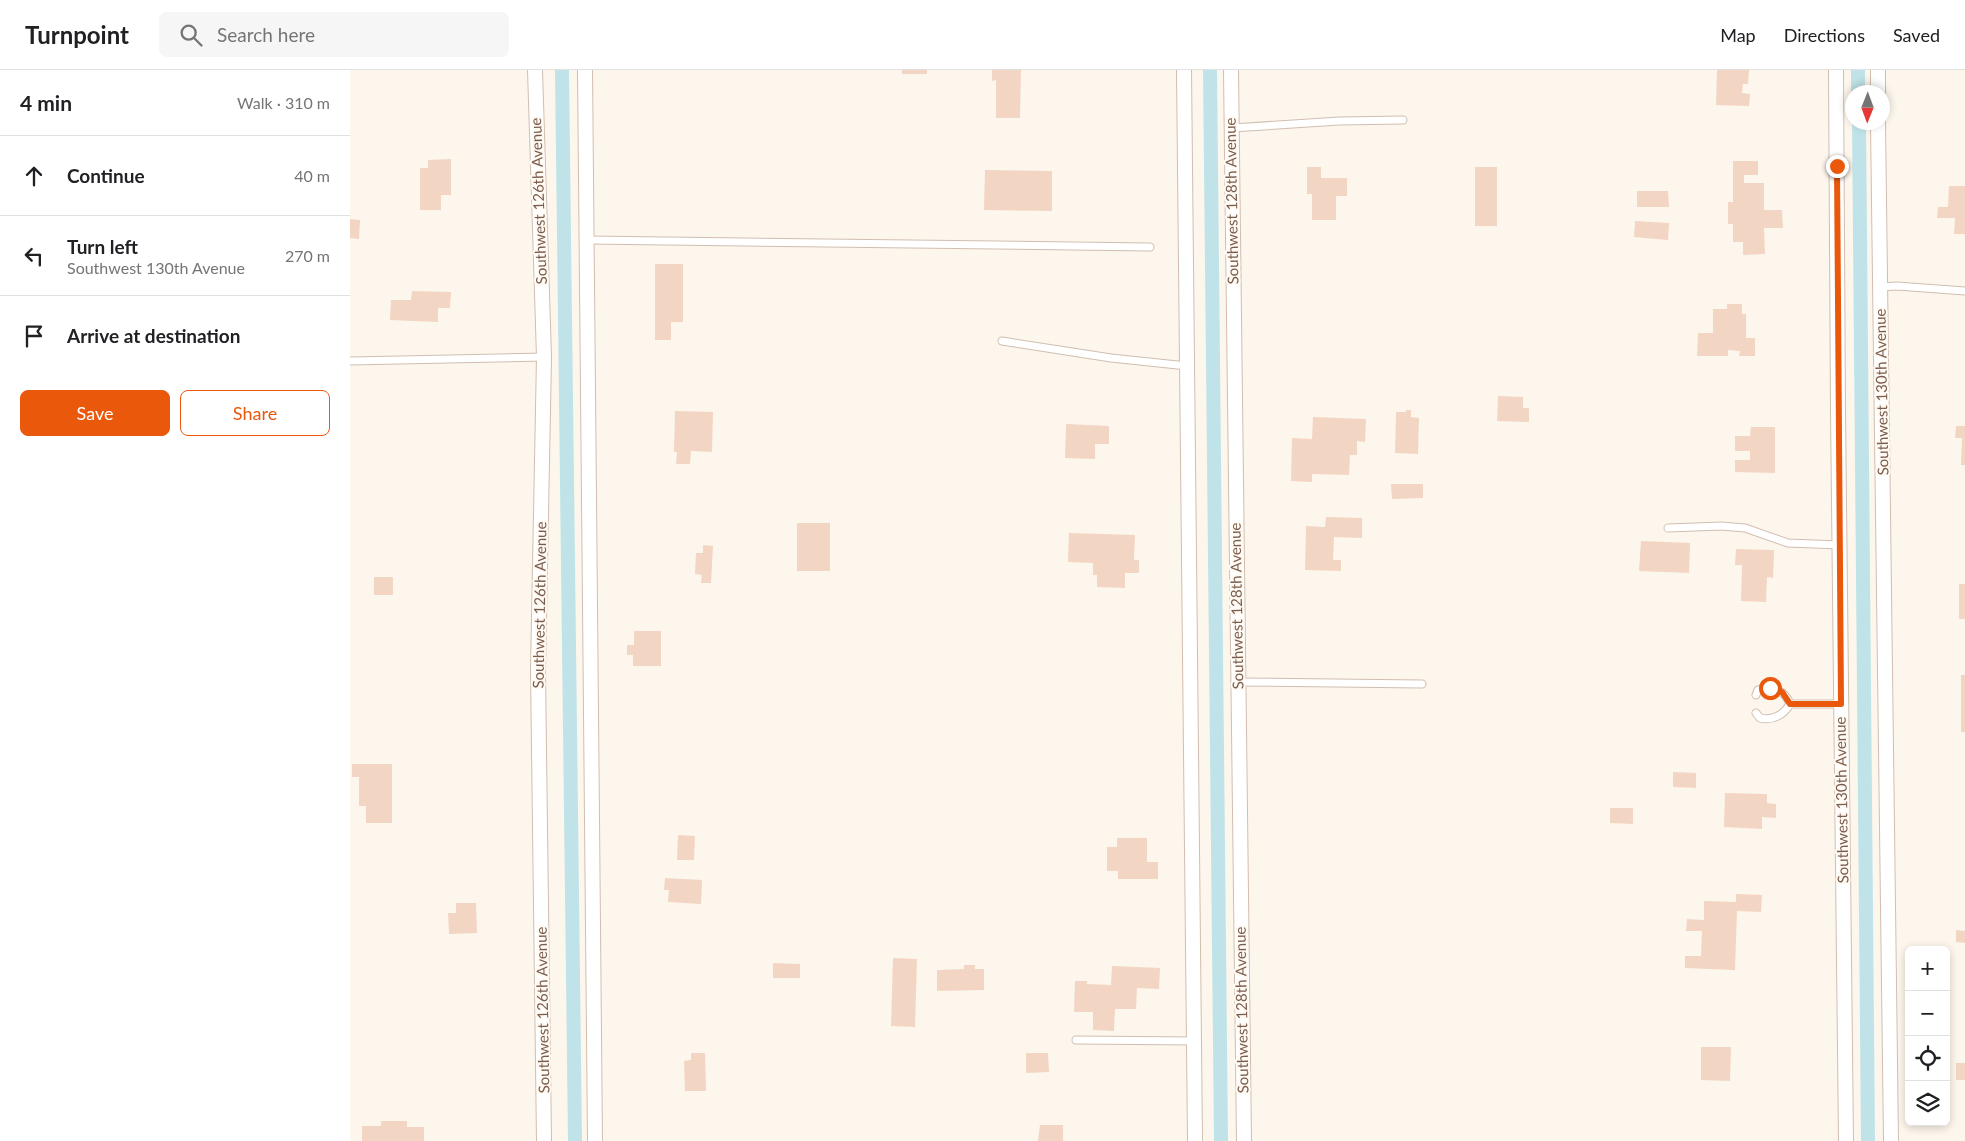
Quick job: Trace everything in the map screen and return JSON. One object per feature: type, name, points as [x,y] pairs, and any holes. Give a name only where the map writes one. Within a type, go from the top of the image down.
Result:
[{"type":"street","name":"Southwest 126th Avenue","points":[[534,70],[544,357],[538,670],[544,1141]]},
{"type":"street","points":[[585,70],[595,1141]]},
{"type":"street","points":[[1184,70],[1194,1141]]},
{"type":"street","name":"Southwest 128th Avenue","points":[[1231,70],[1244,1141]]},
{"type":"street","name":"Southwest 130th Avenue","points":[[1836,70],[1846,1141]]},
{"type":"street","points":[[1878,70],[1878,85]]},
{"type":"street","name":"Southwest 130th Avenue","points":[[1878,130],[1891,1141]]},
{"type":"lane","points":[[1232,128],[1339,121],[1403,120]]},
{"type":"lane","points":[[587,240],[1150,247]]},
{"type":"lane","points":[[1880,287],[1897,286],[1965,290]]},
{"type":"lane","points":[[1002,341],[1111,358],[1187,366]]},
{"type":"lane","points":[[350,361],[544,357]]},
{"type":"lane","points":[[1668,528],[1721,526],[1745,528],[1788,543],[1840,545]]},
{"type":"lane","points":[[1238,682],[1422,684]]},
{"type":"lane","points":[[1756,695],[1758,690],[1763,688],[1777,689],[1786,695],[1790,704]]},
{"type":"lane","points":[[1790,704],[1841,704]]},
{"type":"lane","points":[[1756,713],[1760,718],[1773,718],[1784,713],[1790,704]]},
{"type":"lane","points":[[1076,1040],[1194,1041]]},
{"type":"building","points":[[902,70],[927,70],[927,74],[902,74]]},
{"type":"building","points":[[992,70],[1021,70],[1020,118],[996,118],[996,80],[992,81]]},
{"type":"building","points":[[1717,70],[1749,70],[1748,84],[1743,84],[1742,93],[1750,94],[1749,106],[1716,105]]},
{"type":"building","points":[[451,159],[451,195],[441,195],[441,210],[420,210],[420,168],[428,168],[428,160]]},
{"type":"building","points":[[1733,161],[1758,161],[1758,175],[1744,175],[1744,183],[1764,183],[1764,210],[1782,210],[1783,228],[1764,228],[1765,254],[1743,255],[1743,242],[1733,242],[1733,224],[1728,224],[1728,202],[1733,202]]},
{"type":"building","points":[[1307,167],[1321,167],[1321,178],[1347,178],[1347,196],[1336,196],[1336,220],[1312,220],[1312,194],[1307,194]]},
{"type":"building","points":[[1475,167],[1497,167],[1497,226],[1475,226]]},
{"type":"building","points":[[985,170],[1052,171],[1052,211],[984,210]]},
{"type":"building","points":[[1949,186],[1965,186],[1965,234],[1954,234],[1955,218],[1937,218],[1938,207],[1948,207]]},
{"type":"building","points":[[1637,191],[1668,191],[1669,207],[1637,207]]},
{"type":"building","points":[[350,219],[360,220],[359,239],[350,238]]},
{"type":"building","points":[[1635,221],[1669,223],[1668,240],[1634,237]]},
{"type":"building","points":[[655,264],[683,264],[683,322],[671,322],[671,340],[655,340]]},
{"type":"building","points":[[412,291],[451,292],[450,308],[438,308],[438,322],[390,320],[391,300],[411,300]]},
{"type":"building","points":[[1727,304],[1742,304],[1742,314],[1746,314],[1746,338],[1755,338],[1755,356],[1739,356],[1740,351],[1728,350],[1728,356],[1697,356],[1698,333],[1713,333],[1713,309],[1727,309]]},
{"type":"building","points":[[1498,396],[1523,397],[1523,408],[1529,408],[1529,422],[1497,421]]},
{"type":"building","points":[[1406,410],[1411,410],[1411,417],[1419,418],[1418,454],[1395,453],[1396,412],[1406,412]]},
{"type":"building","points":[[675,411],[713,412],[712,452],[691,451],[690,464],[676,464],[677,452],[674,452]]},
{"type":"building","points":[[1313,417],[1366,419],[1365,442],[1357,441],[1357,455],[1350,455],[1349,475],[1312,474],[1312,482],[1291,481],[1292,438],[1312,439]]},
{"type":"building","points":[[1066,424],[1109,426],[1109,444],[1095,444],[1095,459],[1065,458]]},
{"type":"building","points":[[1956,426],[1965,426],[1965,465],[1961,465],[1962,438],[1955,438]]},
{"type":"building","points":[[1751,427],[1775,427],[1775,473],[1735,472],[1735,460],[1750,460],[1750,451],[1735,451],[1735,436],[1750,436]]},
{"type":"building","points":[[1391,484],[1423,484],[1423,498],[1392,499]]},
{"type":"building","points":[[1326,517],[1362,518],[1362,538],[1334,537],[1333,560],[1341,560],[1341,571],[1305,570],[1306,526],[1325,527]]},
{"type":"building","points":[[797,523],[830,523],[830,571],[797,571]]},
{"type":"building","points":[[1069,533],[1135,535],[1134,560],[1139,560],[1139,573],[1125,573],[1125,588],[1097,587],[1097,575],[1093,575],[1093,563],[1068,562]]},
{"type":"building","points":[[1641,541],[1690,543],[1689,573],[1639,571]]},
{"type":"building","points":[[703,545],[713,546],[711,583],[701,583],[702,575],[695,574],[696,553],[703,553]]},
{"type":"building","points":[[1736,549],[1774,550],[1773,578],[1767,577],[1766,602],[1741,601],[1742,565],[1735,565]]},
{"type":"building","points":[[374,577],[393,577],[393,595],[374,595]]},
{"type":"building","points":[[1959,584],[1965,584],[1965,619],[1959,619]]},
{"type":"building","points":[[634,631],[661,631],[661,666],[633,666],[633,655],[627,655],[627,645],[634,645]]},
{"type":"building","points":[[1961,675],[1965,675],[1965,732],[1961,732]]},
{"type":"building","points":[[352,764],[392,764],[392,823],[366,823],[366,806],[359,806],[359,777],[352,777]]},
{"type":"building","points":[[1673,772],[1696,773],[1696,788],[1673,787]]},
{"type":"building","points":[[1725,793],[1767,794],[1767,803],[1776,804],[1776,818],[1762,817],[1762,829],[1724,827]]},
{"type":"building","points":[[1610,808],[1633,808],[1633,824],[1610,823]]},
{"type":"building","points":[[678,835],[695,836],[694,860],[677,860]]},
{"type":"building","points":[[1117,838],[1147,838],[1147,862],[1158,862],[1158,879],[1118,879],[1118,871],[1107,871],[1107,847],[1117,847]]},
{"type":"building","points":[[665,878],[702,880],[701,904],[668,902],[669,890],[664,890]]},
{"type":"building","points":[[1736,894],[1762,895],[1761,912],[1737,911],[1735,970],[1685,968],[1685,956],[1701,956],[1702,931],[1686,931],[1687,919],[1704,920],[1704,901],[1736,902]]},
{"type":"building","points":[[456,903],[476,903],[477,933],[449,934],[448,913],[456,913]]},
{"type":"building","points":[[1956,930],[1965,931],[1965,943],[1956,942]]},
{"type":"building","points":[[893,958],[917,959],[915,1027],[891,1026]]},
{"type":"building","points":[[773,963],[800,964],[800,978],[773,978]]},
{"type":"building","points":[[964,965],[975,965],[975,969],[984,969],[984,990],[937,991],[937,970],[964,969]]},
{"type":"building","points":[[1112,966],[1160,968],[1159,989],[1137,988],[1136,1009],[1115,1009],[1114,1031],[1093,1030],[1093,1012],[1074,1012],[1075,981],[1087,981],[1087,984],[1111,985]]},
{"type":"building","points":[[1701,1047],[1731,1047],[1730,1081],[1701,1080]]},
{"type":"building","points":[[691,1053],[705,1053],[706,1091],[685,1091],[684,1061],[691,1060]]},
{"type":"building","points":[[1026,1053],[1048,1053],[1049,1072],[1026,1073]]},
{"type":"building","points":[[1956,1063],[1965,1063],[1965,1080],[1956,1080]]},
{"type":"building","points":[[381,1121],[407,1121],[407,1127],[424,1127],[424,1141],[362,1141],[362,1126],[381,1126]]},
{"type":"building","points":[[1040,1125],[1063,1125],[1063,1141],[1038,1141]]},
{"type":"waterway","points":[[562,70],[575,1141]]},
{"type":"waterway","points":[[1210,70],[1221,1141]]},
{"type":"waterway","points":[[1858,70],[1858,85]]},
{"type":"waterway","points":[[1859,130],[1868,1141]]},
{"type":"route","points":[[1770,688],[1777,689],[1786,695],[1790,704],[1841,704],[1837,166]]}]
